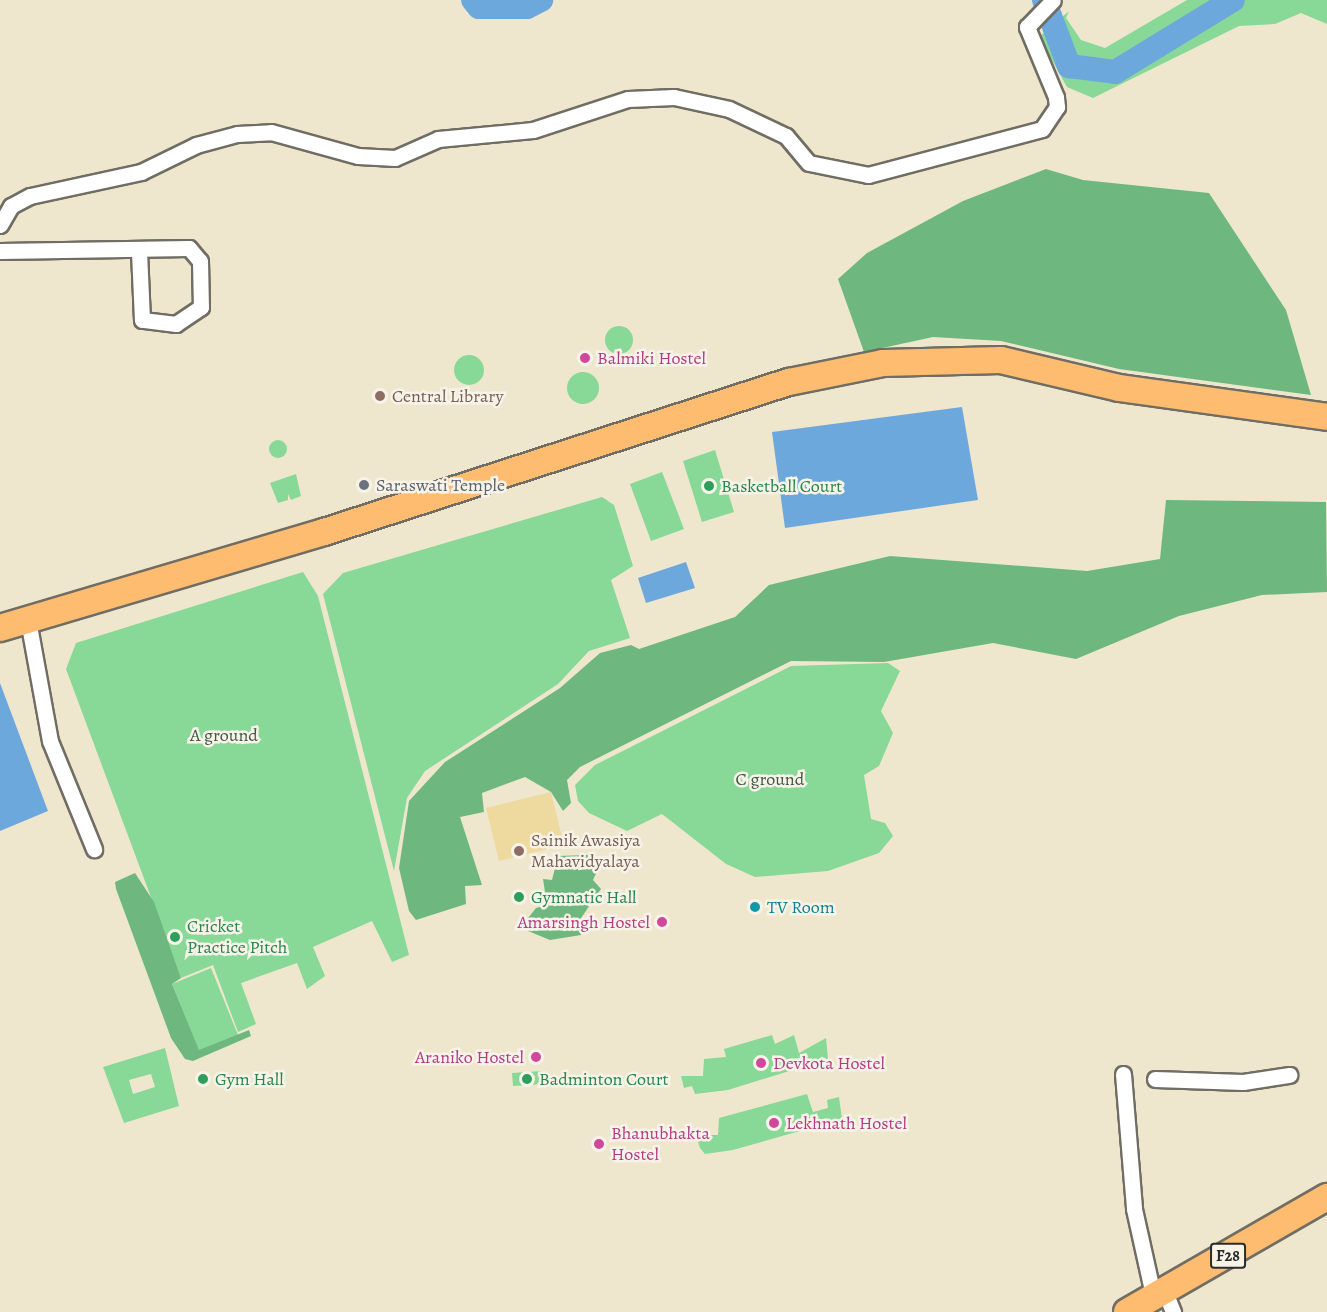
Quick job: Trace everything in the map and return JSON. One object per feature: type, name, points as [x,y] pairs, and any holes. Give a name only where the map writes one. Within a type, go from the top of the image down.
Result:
[{"type":"main road","points":[[0,628],[789,382],[882,363],[1001,360],[1119,388],[1327,417]]},
{"type":"main road","name":"F28","points":[[1127,1312],[1164,1301],[1327,1197]]},
{"type":"street","points":[[0,225],[11,207],[30,196],[141,172],[196,145],[237,134],[271,132],[358,156],[395,158],[438,139],[533,130],[628,99],[674,97],[729,109],[786,136],[809,163],[868,175],[1042,129],[1057,107],[1056,97],[1027,27],[1032,18],[1053,0]]},
{"type":"street","points":[[0,251],[195,252],[201,306],[176,324],[142,320],[139,252]]},
{"type":"street","points":[[28,620],[50,741],[94,849]]},
{"type":"street","points":[[1123,1074],[1134,1209],[1164,1301]]},
{"type":"street","points":[[1155,1080],[1243,1082],[1289,1075]]},
{"type":"green space","points":[[1187,0],[1327,0],[1327,24],[1301,13],[1275,24],[1239,26],[1093,98],[1067,87],[1039,37],[1069,11],[1066,18],[1081,40],[1105,48]]},
{"type":"green space","points":[[1046,169],[1083,180],[1209,193],[1286,310],[1311,395],[1119,369],[1001,341],[933,337],[864,352],[838,279],[867,253],[963,201]]},
{"type":"green space","points":[[619,326],[629,330],[633,340],[629,350],[619,354],[609,350],[605,340],[609,330]]},
{"type":"green space","points":[[469,355],[475,356],[483,364],[483,376],[475,384],[469,385],[463,384],[455,376],[454,370],[455,364],[463,356]]},
{"type":"green space","points":[[583,372],[594,377],[599,388],[594,399],[583,404],[572,399],[567,388],[572,377]]},
{"type":"green space","points":[[278,440],[284,443],[287,449],[284,455],[278,458],[272,455],[269,449],[272,443]]},
{"type":"green space","name":"Basketball Court","points":[[715,450],[734,512],[702,522],[683,461]]},
{"type":"green space","name":"Basketball Court","points":[[662,472],[684,529],[651,541],[630,484]]},
{"type":"green space","points":[[296,474],[301,496],[291,500],[288,494],[288,500],[278,503],[270,483]]},
{"type":"green space","points":[[602,497],[614,505],[633,566],[611,580],[630,638],[589,651],[558,684],[425,771],[407,798],[394,871],[323,594],[343,573]]},
{"type":"green space","points":[[1166,500],[1326,502],[1327,592],[1262,595],[1179,616],[1076,659],[993,643],[884,662],[791,661],[580,767],[567,780],[571,803],[563,811],[551,792],[525,777],[482,793],[484,812],[460,817],[482,885],[465,886],[466,904],[416,920],[409,911],[399,868],[409,801],[445,762],[560,688],[600,653],[631,645],[639,649],[735,617],[769,585],[890,556],[1087,571],[1160,559]]},
{"type":"green space","name":"A ground","points":[[303,572],[318,596],[409,955],[392,962],[372,921],[313,947],[325,976],[307,989],[297,963],[241,983],[256,1024],[238,1032],[213,965],[181,978],[66,669],[76,643]]},
{"type":"green space","name":"C ground","points":[[888,663],[900,671],[881,711],[893,733],[879,766],[864,775],[871,819],[885,823],[893,836],[879,853],[828,871],[755,877],[726,864],[662,814],[627,831],[589,813],[578,801],[575,785],[595,765],[791,666]]},
{"type":"green space","points":[[589,855],[599,867],[593,880],[601,889],[579,921],[581,935],[550,940],[528,931],[525,922],[536,908],[547,905],[543,879],[552,880],[558,856]]},
{"type":"green space","points":[[135,873],[154,902],[181,978],[172,984],[199,1050],[249,1030],[251,1036],[193,1061],[185,1059],[171,1038],[116,889],[115,882]]},
{"type":"green space","points":[[211,968],[238,1035],[199,1051],[172,984]]},
{"type":"green space","name":"Devkota Hostel","points":[[772,1035],[775,1044],[794,1035],[799,1053],[826,1038],[828,1059],[728,1090],[695,1094],[692,1086],[684,1088],[681,1076],[703,1076],[704,1059],[726,1057],[724,1049]]},
{"type":"green space","points":[[165,1048],[179,1106],[124,1123],[103,1067]],"holes":[[[151,1074],[155,1087],[133,1094],[129,1080]]]},
{"type":"green space","name":"Badminton Court","points":[[541,1071],[542,1084],[513,1086],[512,1073]]},
{"type":"green space","name":"Lekhnath Hostel","points":[[807,1094],[813,1112],[828,1108],[827,1100],[839,1097],[842,1119],[733,1150],[705,1154],[700,1148],[696,1135],[718,1135],[719,1118]]},
{"type":"sand","points":[[551,792],[564,845],[499,861],[486,808]]},
{"type":"water","points":[[962,407],[978,500],[785,528],[772,432]]},
{"type":"water","points":[[686,562],[695,588],[646,603],[638,578]]},
{"type":"water","points":[[0,683],[48,811],[0,831]]},
{"type":"waterway","points":[[473,0],[479,7],[527,7],[541,0]]},
{"type":"waterway","points":[[1044,0],[1069,66],[1115,72],[1233,0]]},
{"type":"place","name":"Balmiki Hostel","points":[[585,358]]},
{"type":"place","name":"Central Library","points":[[380,396]]},
{"type":"place","name":"Saraswati Temple","points":[[364,485]]},
{"type":"place","name":"Basketball Court","points":[[709,486]]},
{"type":"place","name":"Sainik Awasiya Mahavidyalaya","points":[[519,851]]},
{"type":"place","name":"Gymnatic Hall","points":[[519,897]]},
{"type":"place","name":"TV Room","points":[[755,907]]},
{"type":"place","name":"Amarsingh Hostel","points":[[662,922]]},
{"type":"place","name":"Cricket Practice Pitch","points":[[175,937]]},
{"type":"place","name":"Araniko Hostel","points":[[536,1057]]},
{"type":"place","name":"Devkota Hostel","points":[[761,1063]]},
{"type":"place","name":"Gym Hall","points":[[203,1079]]},
{"type":"place","name":"Badminton Court","points":[[527,1079]]},
{"type":"place","name":"Lekhnath Hostel","points":[[774,1123]]},
{"type":"place","name":"Bhanubhakta Hostel","points":[[599,1144]]}]
